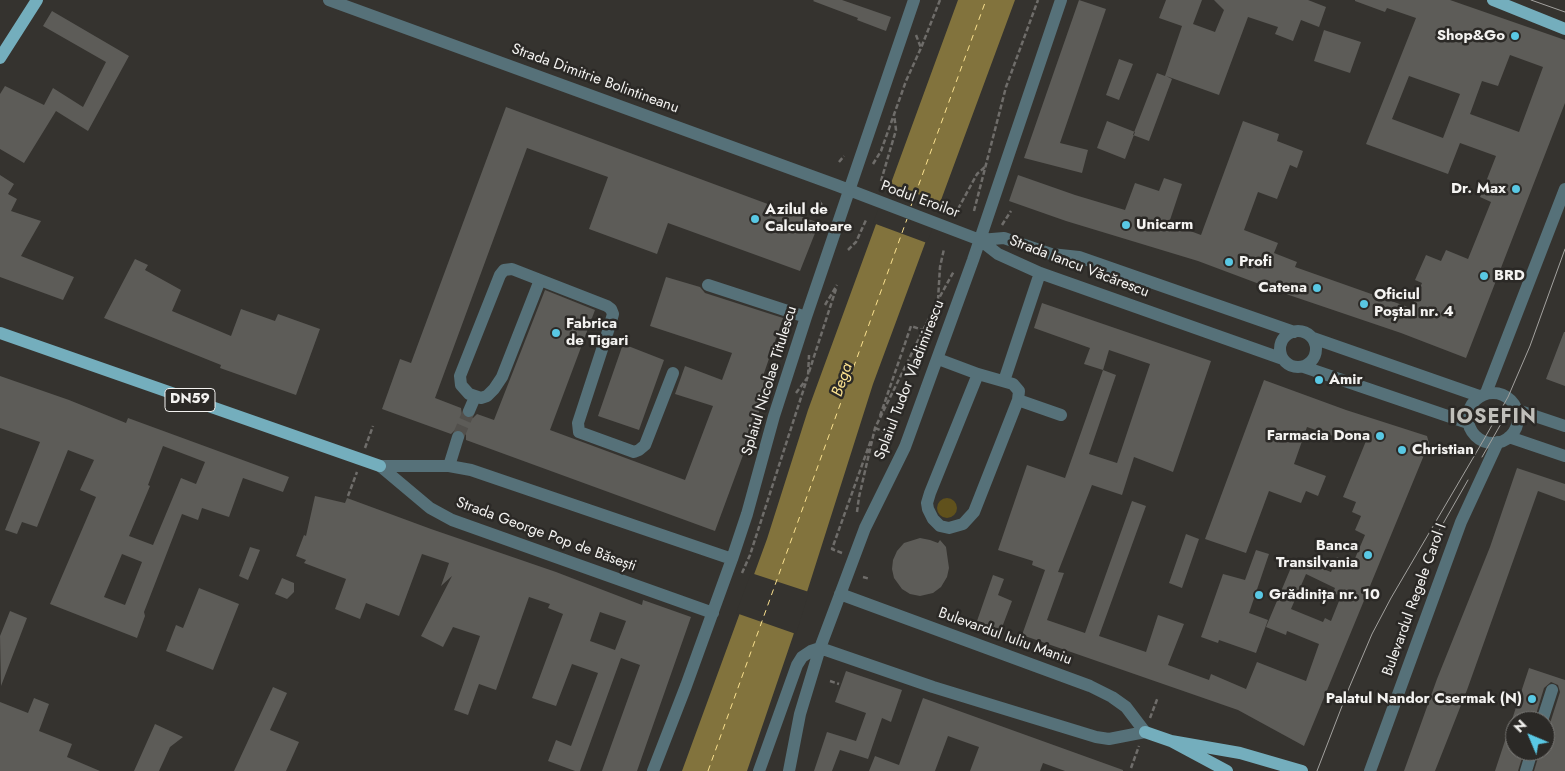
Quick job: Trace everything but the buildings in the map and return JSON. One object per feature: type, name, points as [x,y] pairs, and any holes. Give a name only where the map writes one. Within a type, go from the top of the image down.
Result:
[{"type":"main road","points":[[0,58],[37,0]]},
{"type":"main road","points":[[1493,0],[1565,29]]},
{"type":"main road","name":"Strada George Pop de Băsești","points":[[0,333],[380,466]]},
{"type":"main road","points":[[1145,732],[1171,741],[1227,771]]},
{"type":"main road","points":[[1171,741],[1240,753],[1302,771]]},
{"type":"street","name":"Strada Dimitrie Bolintineanu","points":[[329,0],[849,190]]},
{"type":"street","name":"Splaiul Nicolae Titulescu","points":[[653,771],[732,559],[747,514],[774,416],[806,317],[914,0]]},
{"type":"street","name":"Splaiul Tudor Vladimirescu","points":[[789,771],[800,714],[820,648],[864,528],[905,447],[932,357],[980,240],[1061,0]]},
{"type":"street","points":[[1565,189],[1482,395],[1469,408],[1468,423],[1473,434],[1491,443],[1504,440],[1565,456]]},
{"type":"street","name":"Podul Eroilor","points":[[849,190],[980,240]]},
{"type":"street","name":"Strada Iancu Văcărescu","points":[[980,240],[1004,238],[1051,254],[1079,257],[1294,332]]},
{"type":"street","name":"Strada Iancu Văcărescu","points":[[980,240],[998,254],[1040,272],[1283,358]]},
{"type":"street","points":[[540,280],[502,377],[487,396],[474,397],[469,394],[461,385],[460,376],[500,275],[504,270],[512,269],[607,306],[611,309],[613,314],[578,423],[579,432],[634,452],[640,450],[645,445],[673,373]]},
{"type":"street","points":[[1004,381],[1040,272]]},
{"type":"street","points":[[708,285],[806,317]]},
{"type":"street","points":[[1468,423],[1304,367],[1292,366],[1283,358],[1280,352],[1283,339],[1294,332],[1304,332],[1313,338],[1482,395],[1493,392],[1508,397],[1517,410],[1517,425],[1504,440]]},
{"type":"street","points":[[1304,367],[1314,358],[1316,352],[1313,338]]},
{"type":"street","points":[[932,357],[978,374],[1013,384],[1018,389],[1018,400],[974,512],[968,520],[958,526],[949,528],[940,526],[930,514],[927,503],[978,374]]},
{"type":"street","points":[[469,411],[474,397]]},
{"type":"street","points":[[1018,400],[1060,415]]},
{"type":"street","points":[[1517,410],[1565,426]]},
{"type":"street","points":[[448,466],[458,437]]},
{"type":"street","name":"Bulevardul Regele Carol I","points":[[1370,771],[1461,522],[1504,440]]},
{"type":"street","name":"Strada George Pop de Băsești","points":[[380,466],[448,466],[471,470],[732,559]]},
{"type":"street","name":"Strada George Pop de Băsești","points":[[380,466],[430,508],[452,520],[713,613]]},
{"type":"street","name":"Bulevardul Iuliu Maniu","points":[[840,594],[1090,686],[1112,697],[1126,707],[1145,732]]},
{"type":"street","points":[[759,771],[797,665],[807,654],[820,648],[933,687],[1096,737],[1109,739],[1145,732]]},
{"type":"street","points":[[1545,711],[1552,690]]},
{"type":"path","points":[[871,168],[881,151],[906,81],[940,0]]},
{"type":"path","points":[[973,217],[1006,87],[1038,0]]},
{"type":"path","points":[[913,29],[921,48]]},
{"type":"path","points":[[881,181],[896,130],[894,112]]},
{"type":"path","points":[[839,162],[844,156]]},
{"type":"path","points":[[958,209],[977,174],[987,164]]},
{"type":"path","points":[[819,201],[824,208],[826,216]]},
{"type":"path","points":[[1004,221],[1011,211]]},
{"type":"path","points":[[848,250],[856,242],[866,220]]},
{"type":"path","points":[[938,300],[940,267],[944,249]]},
{"type":"path","points":[[857,513],[859,497],[876,428],[954,270]]},
{"type":"path","points":[[750,555],[837,285]]},
{"type":"path","points":[[844,553],[832,549],[911,326],[923,330]]},
{"type":"path","points":[[916,344],[929,348]]},
{"type":"path","points":[[914,349],[932,357]]},
{"type":"path","points":[[876,428],[897,436]]},
{"type":"path","points":[[863,577],[870,579]]},
{"type":"path","points":[[830,681],[839,684]]},
{"type":"shaded area","points":[[947,498],[954,501],[957,508],[954,515],[947,518],[940,515],[937,508],[940,501]]},
{"type":"water","name":"Bega","points":[[958,0],[1015,0],[873,384],[793,636],[747,771],[682,771],[767,539],[808,410]]},
{"type":"pier","points":[[888,183],[942,203],[927,243],[873,223]]},
{"type":"pier","points":[[751,573],[809,592],[796,634],[736,613]]},
{"type":"ferry route","points":[[911,206],[986,0]]},
{"type":"ferry route","points":[[708,771],[907,219]]},
{"type":"tunnel","points":[[458,437],[469,411]]},
{"type":"tram line","points":[[1531,0],[1565,12]]},
{"type":"tram line","points":[[1317,771],[1372,634],[1508,397],[1530,346],[1565,249]]},
{"type":"tram line","points":[[1482,457],[1506,415]]},
{"type":"tram line","points":[[1432,543],[1468,480]]},
{"type":"place","name":"Shop&Go","points":[[1515,36]]},
{"type":"place","name":"Dr. Max","points":[[1516,189]]},
{"type":"place","name":"Azilul de Calculatoare","points":[[755,219]]},
{"type":"place","name":"Unicarm","points":[[1126,225]]},
{"type":"place","name":"Profi","points":[[1229,262]]},
{"type":"place","name":"BRD","points":[[1484,276]]},
{"type":"place","name":"Catena","points":[[1317,288]]},
{"type":"place","name":"Oficiul Poștal nr. 4","points":[[1364,304]]},
{"type":"place","name":"Fabrica de Tigari","points":[[556,333]]},
{"type":"place","name":"Amir","points":[[1319,380]]},
{"type":"place","name":"Farmacia Dona","points":[[1380,436]]},
{"type":"place","name":"Christian","points":[[1402,450]]},
{"type":"place","name":"Banca Transilvania","points":[[1368,555]]},
{"type":"place","name":"Grădinița nr. 10","points":[[1259,595]]},
{"type":"place","name":"Palatul Nandor Csermak (N)","points":[[1532,699]]},
{"type":"district","name":"IOSEFIN","points":[[1493,418]]}]
